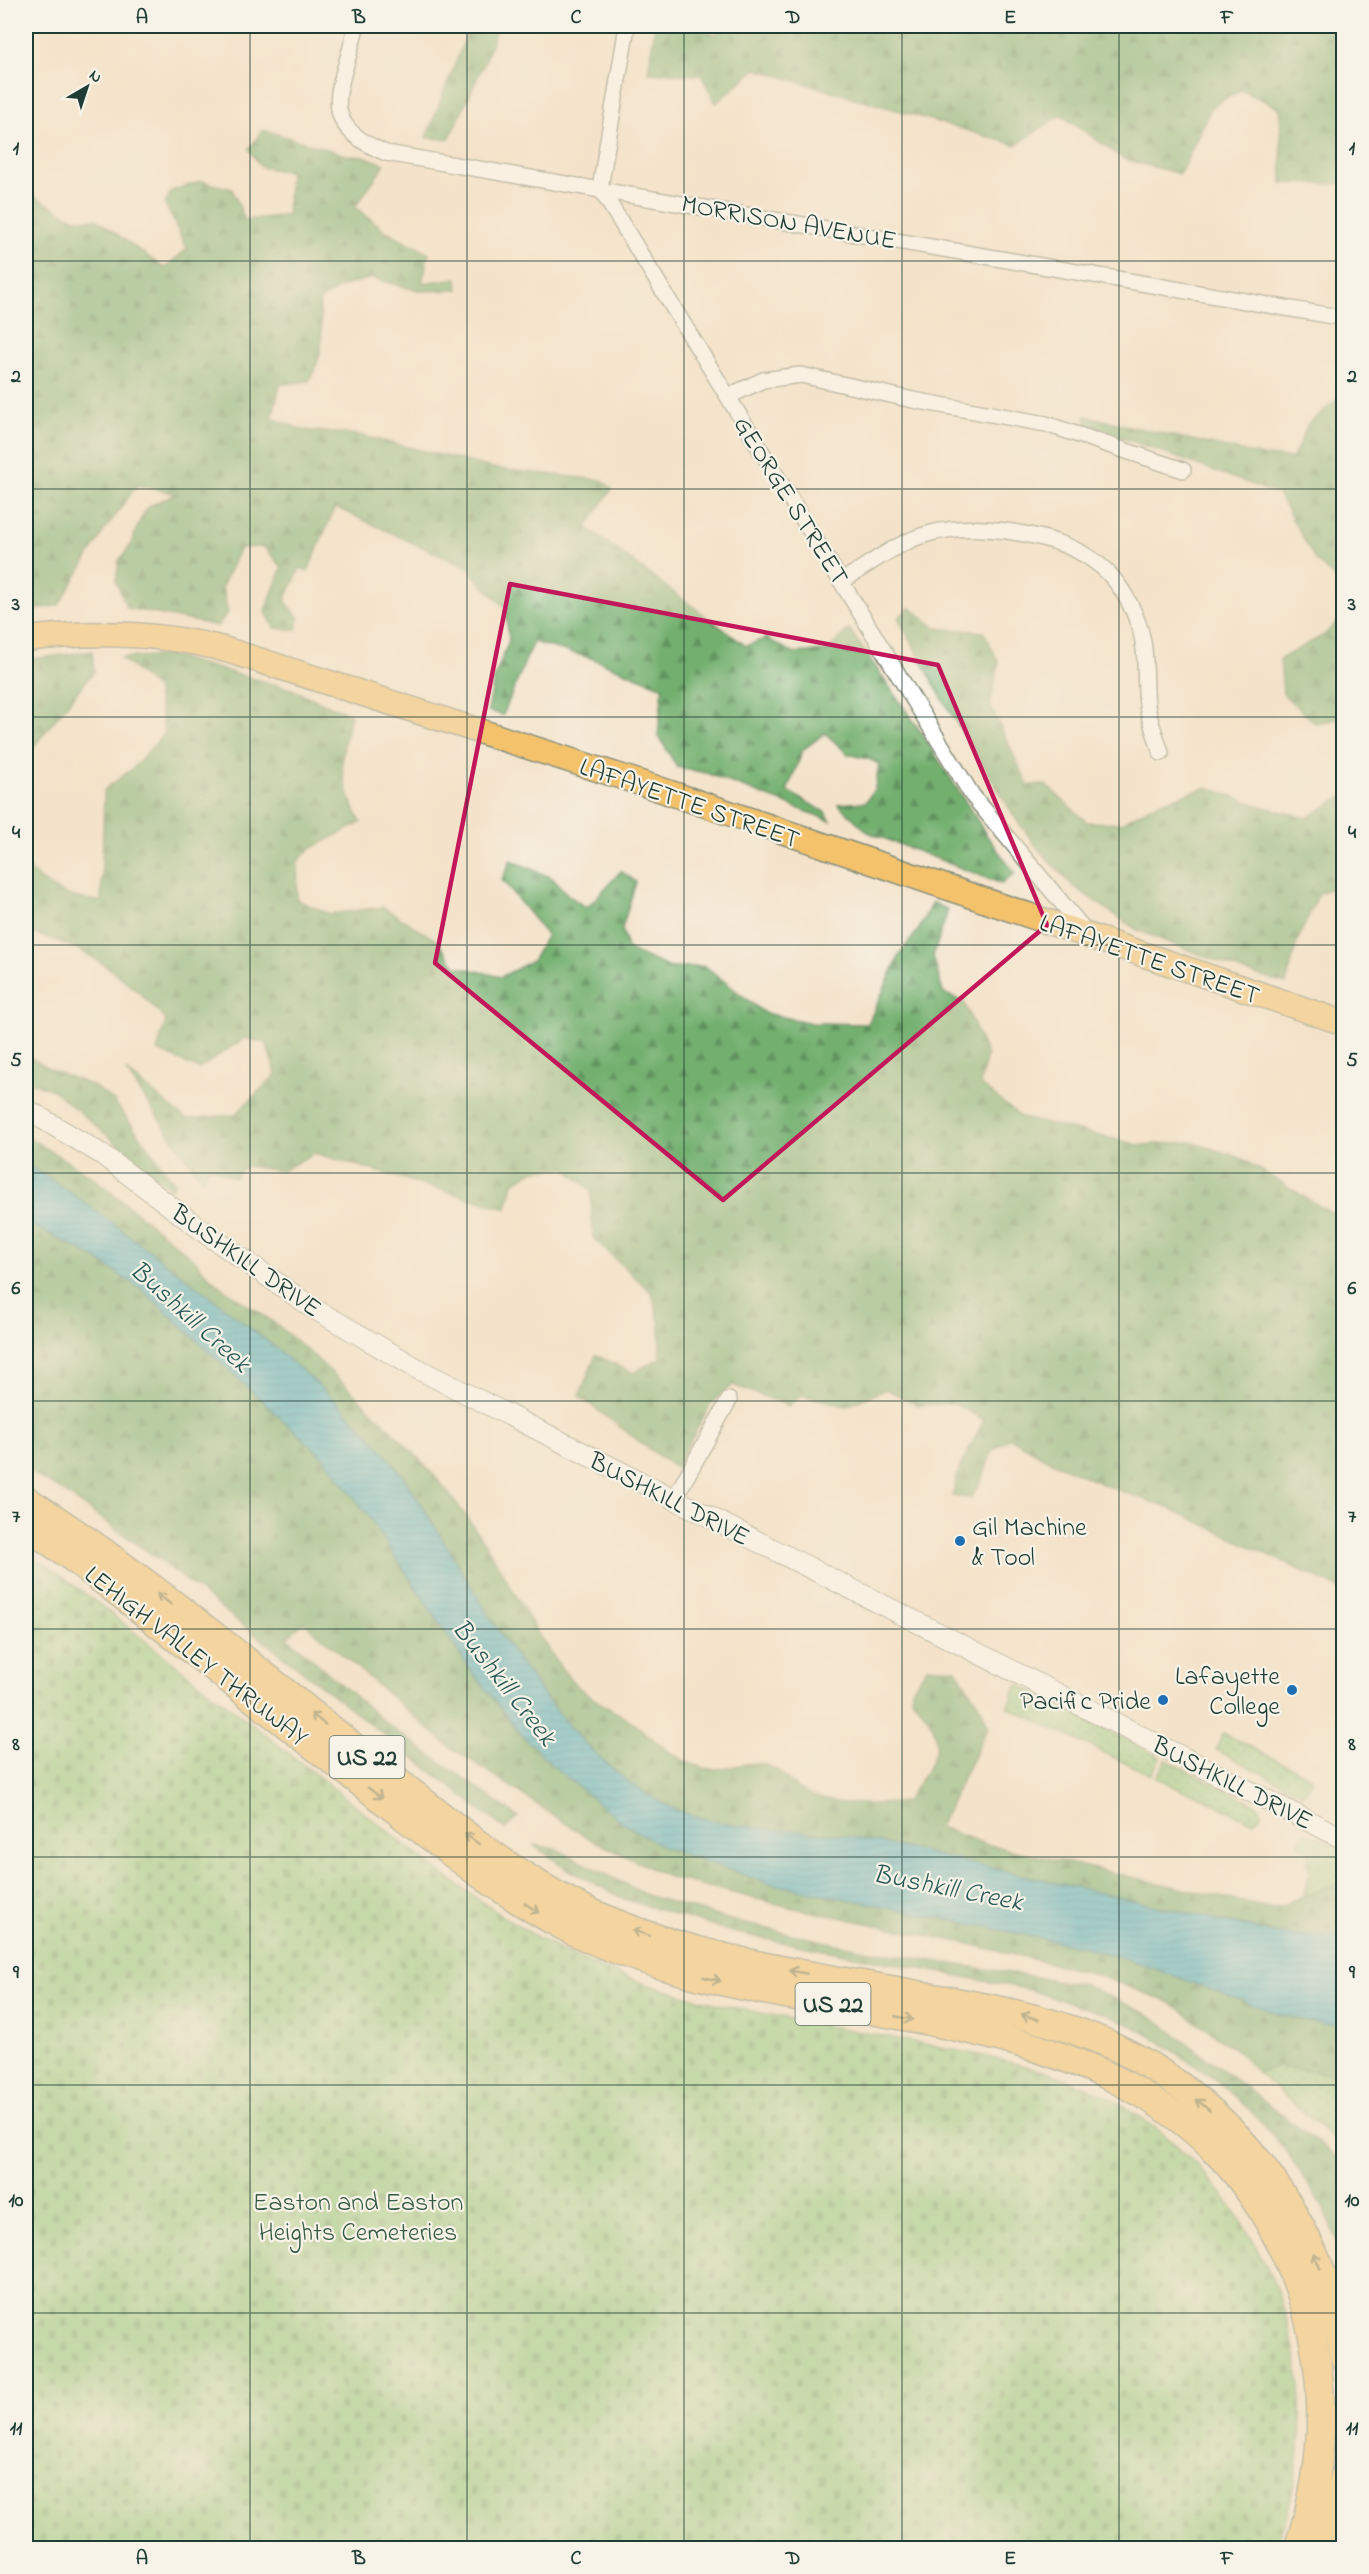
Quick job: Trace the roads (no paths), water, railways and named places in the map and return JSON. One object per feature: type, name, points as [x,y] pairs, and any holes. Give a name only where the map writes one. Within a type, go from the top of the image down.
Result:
[{"type":"highway","name":"LEHIGH VALLEY THRUWAY","points":[[26,1500],[105,1552],[465,1834],[540,1886],[579,1907],[620,1926],[706,1953],[1023,2015],[1098,2040],[1155,2069],[1219,2118],[1255,2157],[1277,2186],[1301,2226],[1325,2280],[1344,2357]]},
{"type":"highway","name":"LEHIGH VALLEY THRUWAY","points":[[26,1526],[114,1588],[457,1858],[562,1926],[622,1952],[700,1976],[988,2034],[1044,2049],[1120,2080],[1182,2121],[1234,2174],[1264,2215],[1289,2262],[1309,2318],[1319,2371],[1322,2428],[1316,2485],[1298,2548]]},
{"type":"highway","points":[[1326,2548],[1344,2477]]},
{"type":"main road","name":"LAFAYETTE STREET","points":[[26,639],[118,633],[180,640],[230,651],[647,785],[1344,1023]]},
{"type":"street","name":"MORRISON AVENUE","points":[[356,26],[338,94],[338,108],[350,134],[368,146],[386,153],[600,188],[1344,318]]},
{"type":"street","points":[[600,188],[627,26]]},
{"type":"street","name":"GEORGE STREET","points":[[600,188],[972,795],[1091,938]]},
{"type":"street","points":[[729,396],[763,380],[801,375],[913,400],[1046,424],[1183,470]]},
{"type":"street","points":[[842,581],[900,545],[931,533],[967,528],[1058,542],[1095,561],[1124,592],[1139,625],[1144,656],[1147,707],[1161,753]]},
{"type":"street","name":"BUSHKILL DRIVE","points":[[26,1109],[97,1151],[208,1235],[356,1334],[461,1392],[1344,1839]]},
{"type":"street","points":[[674,1499],[729,1400]]},
{"type":"water","name":"Bushkill Creek","points":[[26,1164],[100,1214],[257,1333],[313,1380],[364,1430],[388,1457],[427,1513],[490,1618],[539,1689],[596,1754],[627,1781],[679,1811],[719,1822],[833,1834],[892,1845],[1292,1936],[1343,1935],[1343,2024],[1322,2024],[1278,2014],[1139,1963],[1084,1947],[768,1883],[663,1847],[624,1824],[553,1766],[519,1732],[469,1668],[368,1515],[324,1458],[140,1288],[88,1254],[26,1222]]},
{"type":"place","name":"Gil Machine & Tool","points":[[960,1541]]},
{"type":"place","name":"Lafayette College","points":[[1292,1690]]},
{"type":"place","name":"Pacific Pride","points":[[1163,1700]]},
{"type":"park label","name":"Easton and Easton Heights Cemeteries","points":[[358,2216]]}]
